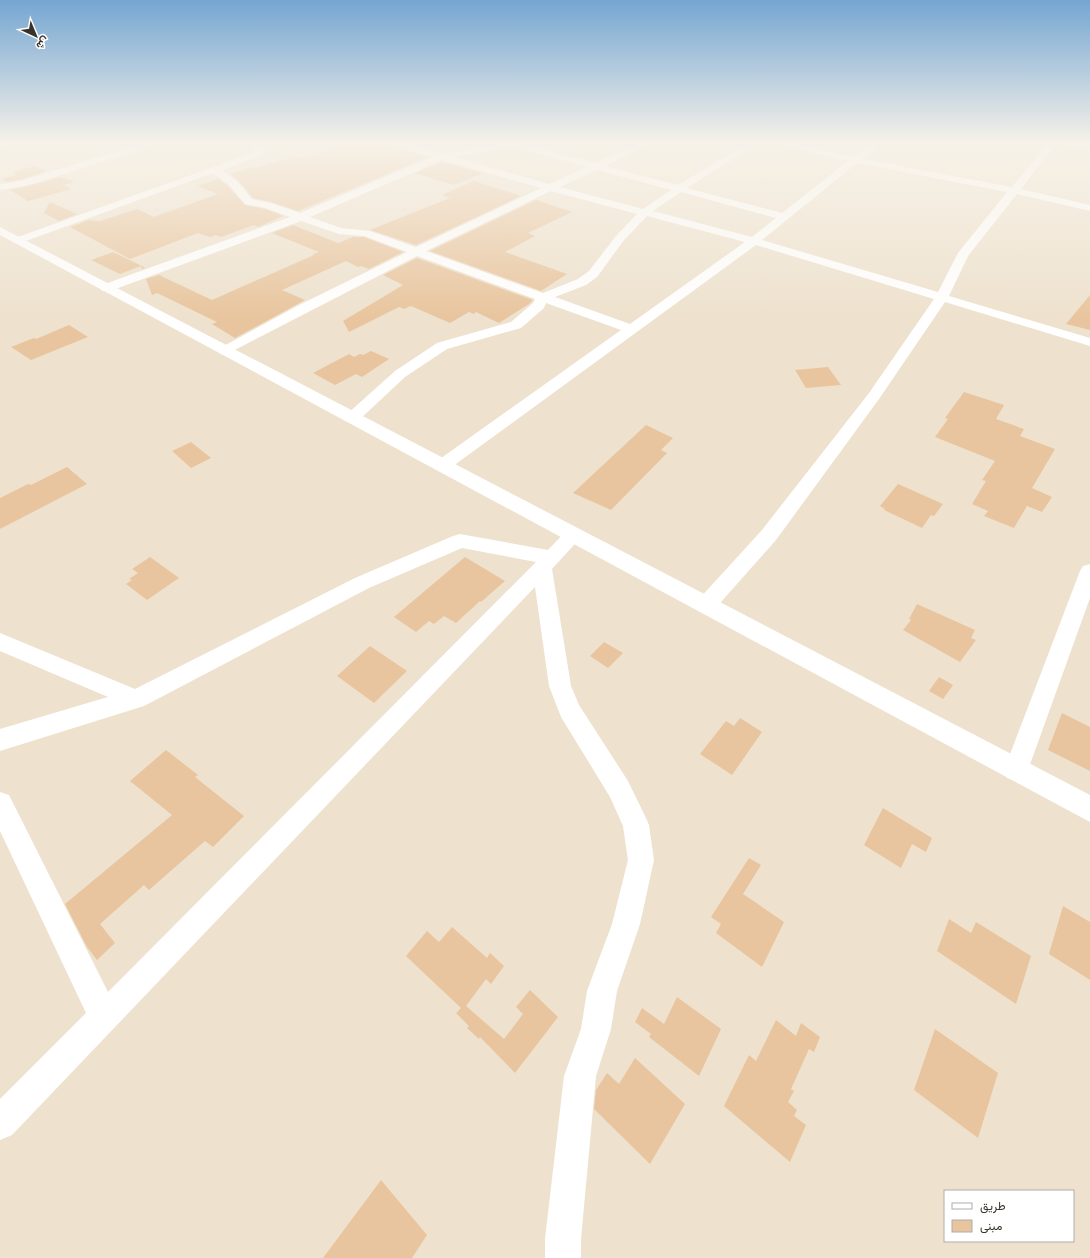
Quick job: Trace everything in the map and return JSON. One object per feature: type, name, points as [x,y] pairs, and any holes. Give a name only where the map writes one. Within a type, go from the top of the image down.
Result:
[{"type":"street","points":[[18,240],[129,201]]},
{"type":"street","points":[[247,201],[267,205],[339,231],[366,233],[631,329]]},
{"type":"street","points":[[106,288],[301,217],[340,201]]},
{"type":"street","points":[[225,350],[416,251],[524,201]]},
{"type":"street","points":[[598,201],[754,241],[1090,342]]},
{"type":"street","points":[[542,297],[582,282],[593,274],[620,238],[644,213],[662,201]]},
{"type":"street","points":[[726,201],[784,217]]},
{"type":"street","points":[[443,464],[754,241],[804,201]]},
{"type":"street","points":[[706,605],[769,535],[874,396],[942,297],[962,254],[1005,201]]},
{"type":"street","points":[[1059,201],[1090,208]]},
{"type":"street","points":[[0,230],[106,288],[352,418],[443,464],[1090,809]]},
{"type":"street","points":[[352,418],[400,374],[442,346],[516,325],[539,305],[542,297]]},
{"type":"street","points":[[0,1123],[574,535]]},
{"type":"street","points":[[0,740],[136,699],[362,583],[460,541],[547,563]]},
{"type":"street","points":[[547,563],[560,686],[568,710],[619,789],[636,825],[642,860],[626,924],[602,992],[596,1029],[580,1076],[563,1239],[563,1258]]},
{"type":"street","points":[[1016,770],[1090,572]]},
{"type":"street","points":[[0,642],[136,699]]},
{"type":"street","points":[[0,804],[104,1017]]},
{"type":"building","points":[[199,201],[241,201],[245,205],[265,209],[283,216],[258,227],[254,225],[221,237],[216,235],[210,237],[198,233],[130,259],[70,227],[89,220],[100,221],[137,209],[154,217]]},
{"type":"building","points":[[265,201],[323,201],[298,211]]},
{"type":"building","points":[[443,201],[511,201],[416,245],[370,230]]},
{"type":"building","points":[[535,201],[572,212],[528,233],[535,236],[505,252],[567,274],[541,291],[430,251]]},
{"type":"building","points":[[50,202],[77,214],[59,221],[44,213]]},
{"type":"building","points":[[293,225],[338,243],[353,237],[364,237],[403,252],[369,269],[361,266],[358,267],[346,261],[282,290],[305,300],[235,338],[212,324],[217,322],[157,293],[152,295],[146,279],[159,275],[212,300],[319,252],[272,233]]},
{"type":"building","points":[[113,252],[142,266],[145,268],[142,269],[141,266],[120,274],[91,260]]},
{"type":"building","points":[[417,258],[533,300],[499,323],[476,312],[474,314],[469,312],[450,323],[411,306],[404,309],[399,307],[349,332],[343,321],[403,285],[383,275]]},
{"type":"building","points":[[1090,295],[1090,330],[1066,324]]},
{"type":"building","points":[[69,325],[88,337],[31,360],[11,347],[34,338],[36,339]]},
{"type":"building","points":[[371,351],[389,359],[362,377],[356,374],[335,385],[313,373],[349,354],[354,357]]},
{"type":"building","points":[[828,367],[841,385],[806,388],[795,370]]},
{"type":"building","points":[[964,392],[1004,405],[996,419],[1024,429],[1020,436],[1055,449],[1032,488],[1052,497],[1042,512],[1027,506],[1014,528],[984,516],[988,511],[972,504],[986,481],[982,480],[995,461],[935,437],[948,419],[945,418]]},
{"type":"building","points":[[646,425],[673,438],[661,450],[667,453],[611,510],[573,493]]},
{"type":"building","points":[[191,442],[211,458],[191,468],[172,451]]},
{"type":"building","points":[[67,467],[87,484],[0,529],[0,498],[28,484],[31,485]]},
{"type":"building","points":[[898,484],[943,504],[934,516],[931,515],[922,528],[884,510],[885,509],[880,506]]},
{"type":"building","points":[[150,557],[179,578],[147,600],[126,584],[132,580],[129,579],[138,573],[132,569]]},
{"type":"building","points":[[465,557],[505,581],[456,623],[444,616],[434,624],[429,621],[416,632],[394,617]]},
{"type":"building","points":[[917,604],[975,630],[971,638],[976,640],[960,662],[903,630],[911,620],[909,619]]},
{"type":"building","points":[[604,642],[623,653],[608,668],[590,656]]},
{"type":"building","points":[[370,646],[407,671],[374,703],[337,676]]},
{"type":"building","points":[[939,677],[953,685],[943,699],[929,691]]},
{"type":"building","points":[[1062,713],[1090,727],[1090,771],[1048,750]]},
{"type":"building","points":[[740,718],[762,732],[732,775],[700,754],[726,721],[734,726]]},
{"type":"building","points":[[166,750],[198,775],[195,777],[244,816],[213,847],[205,841],[149,890],[144,885],[100,924],[115,943],[97,960],[87,947],[65,904],[172,815],[130,781]]},
{"type":"building","points":[[883,808],[932,838],[926,852],[912,844],[901,868],[864,845]]},
{"type":"building","points":[[749,858],[761,865],[743,894],[784,922],[762,967],[716,933],[721,924],[711,917]]},
{"type":"building","points":[[1063,906],[1090,922],[1090,980],[1049,954]]},
{"type":"building","points":[[949,919],[971,933],[976,922],[1031,956],[1016,1004],[937,951]]},
{"type":"building","points":[[452,927],[487,958],[490,953],[504,966],[491,984],[486,979],[466,1006],[504,1039],[523,1014],[516,1007],[530,990],[558,1017],[515,1073],[480,1037],[479,1039],[467,1028],[469,1026],[456,1013],[461,1008],[406,956],[427,931],[439,942]]},
{"type":"building","points":[[677,997],[721,1029],[699,1076],[649,1037],[651,1034],[635,1022],[642,1008],[664,1024]]},
{"type":"building","points":[[776,1020],[796,1036],[801,1023],[820,1037],[814,1052],[809,1049],[791,1089],[794,1091],[788,1102],[797,1110],[794,1116],[806,1125],[790,1162],[724,1106],[749,1055],[756,1061]]},
{"type":"building","points":[[935,1029],[998,1073],[978,1138],[914,1090]]},
{"type":"building","points":[[635,1058],[685,1104],[650,1164],[594,1109],[596,1090],[607,1073],[619,1084]]},
{"type":"building","points":[[381,1180],[427,1235],[412,1258],[323,1258]]}]
